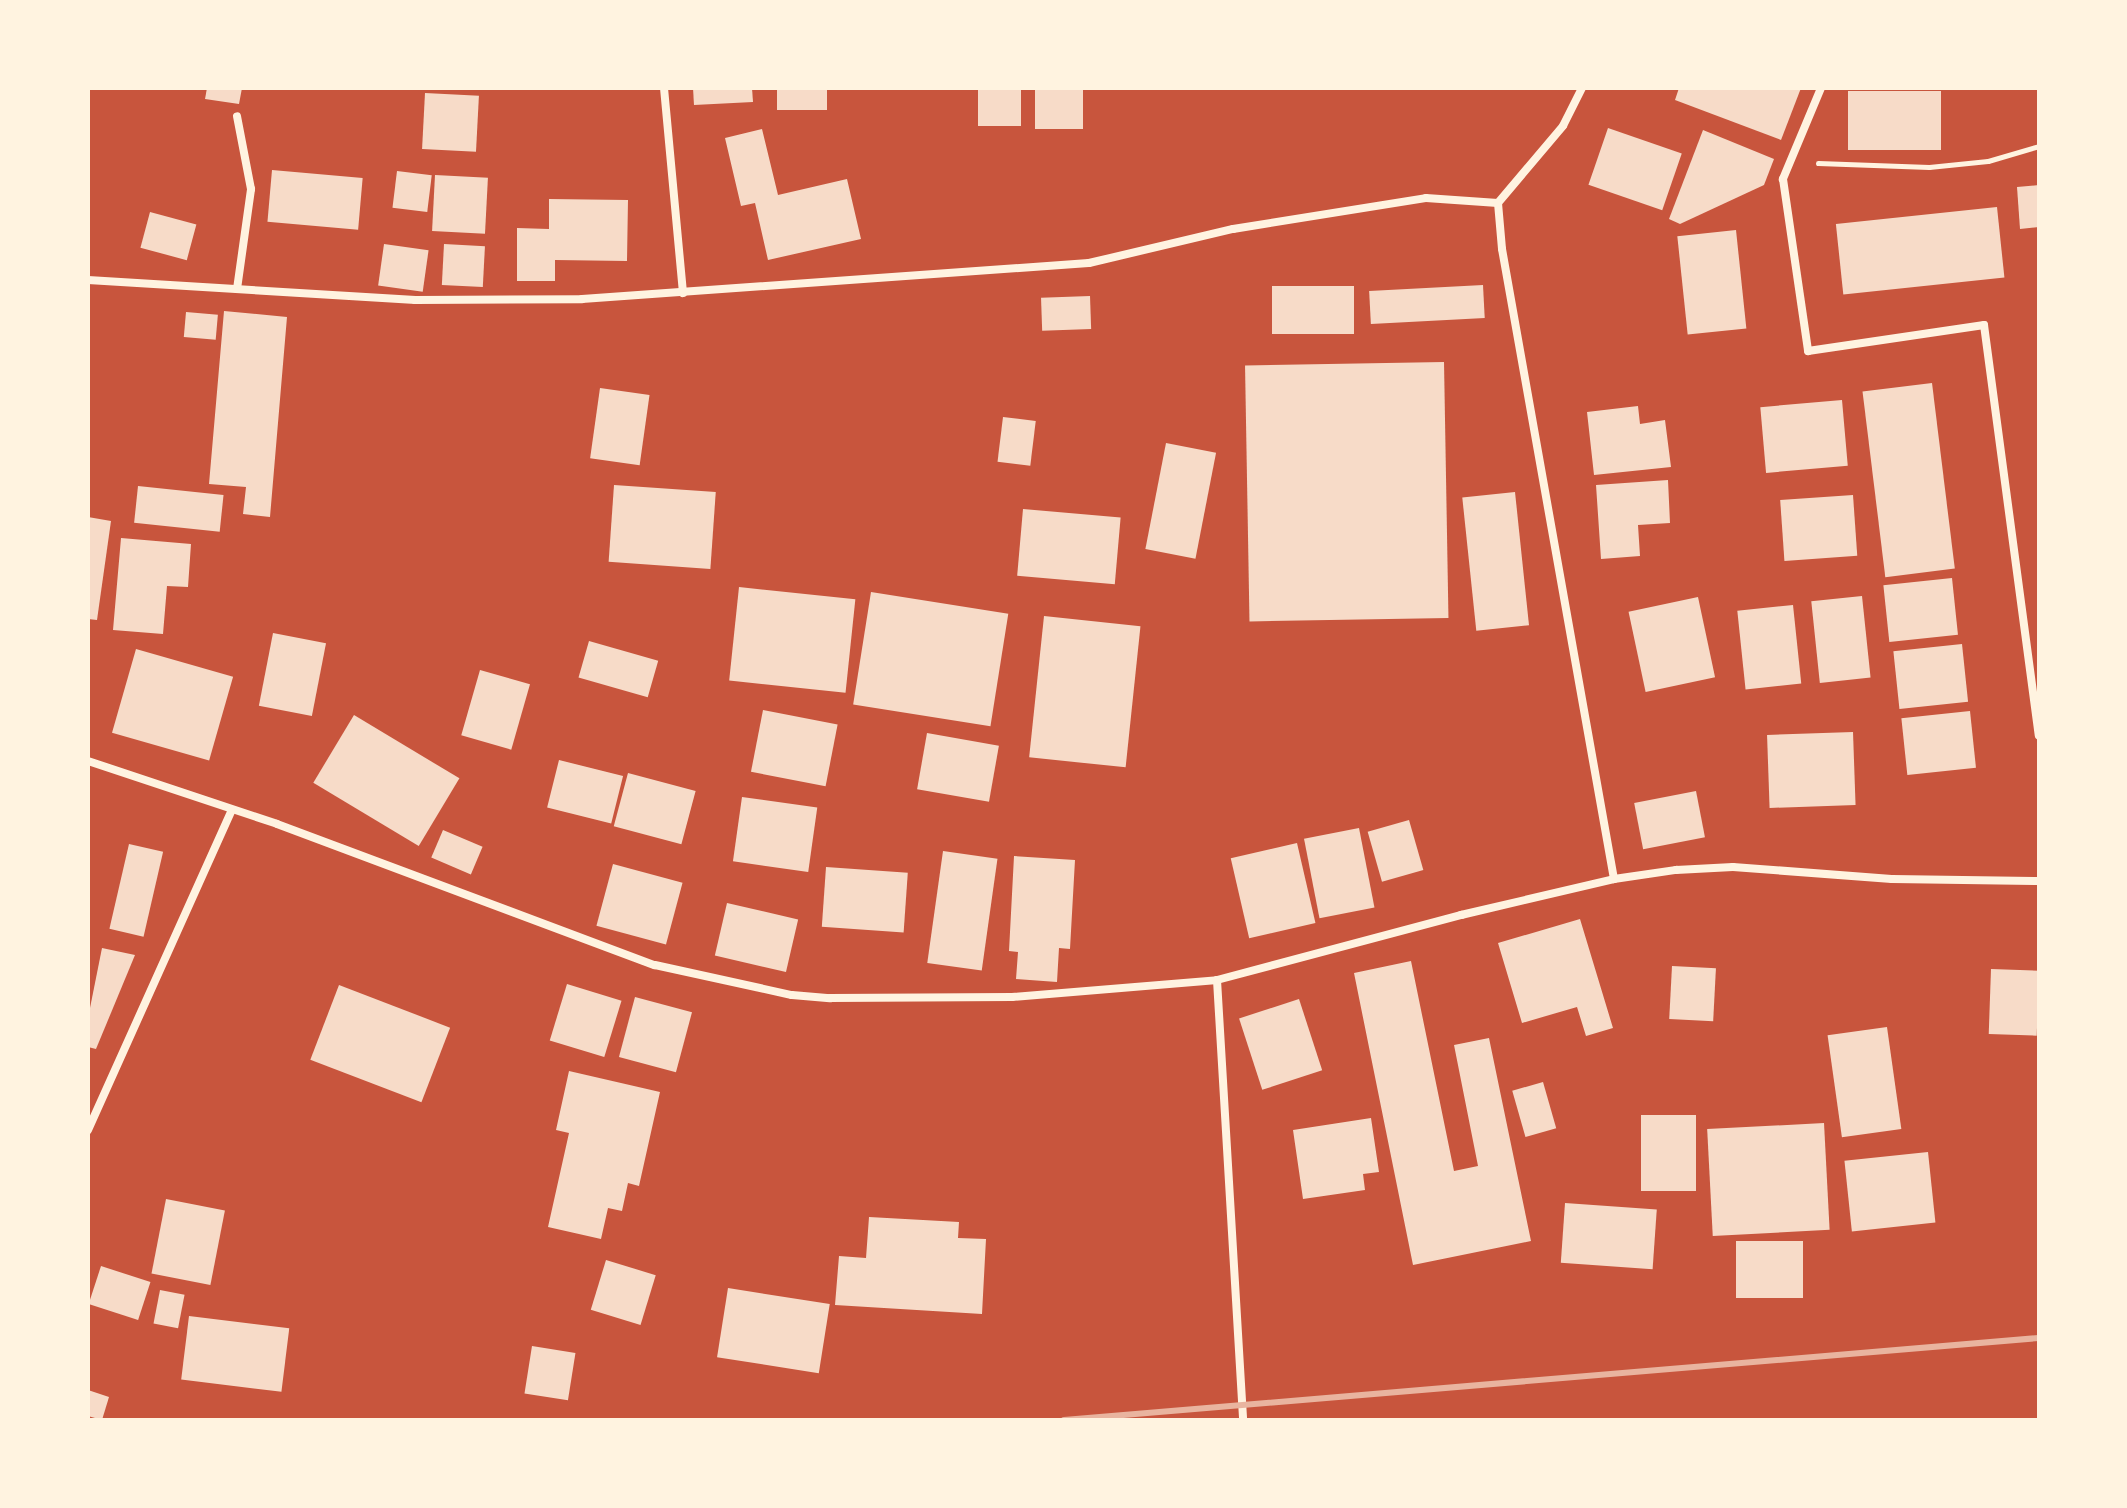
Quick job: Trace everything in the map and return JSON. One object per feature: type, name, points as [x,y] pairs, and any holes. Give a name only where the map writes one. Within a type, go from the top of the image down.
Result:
[{"type":"street","points":[[664,88],[683,293]]},
{"type":"street","points":[[1582,88],[1563,126],[1498,203],[1504,265],[1614,879]]},
{"type":"street","points":[[1821,88],[1783,179],[1808,351],[1984,325],[2039,735]]},
{"type":"street","points":[[237,116],[251,189],[237,289]]},
{"type":"street","points":[[88,280],[415,300],[683,293],[1089,263],[1233,229],[1426,198],[1498,203]]},
{"type":"street","points":[[88,761],[232,810],[655,965],[792,995],[903,1001],[1012,997],[1217,980],[1614,879],[1733,867],[1892,879],[2039,881]]},
{"type":"street","points":[[88,1130],[232,810]]},
{"type":"street","points":[[1217,980],[1243,1420]]},
{"type":"path","points":[[1788,162],[1929,167],[1988,161],[2039,146]]},
{"type":"building","points":[[207,88],[242,88],[239,104],[205,99]]},
{"type":"building","points":[[693,88],[752,88],[753,102],[694,105]]},
{"type":"building","points":[[777,88],[827,88],[827,110],[777,110]]},
{"type":"building","points":[[978,88],[1021,88],[1021,126],[978,126]]},
{"type":"building","points":[[1679,88],[1801,88],[1781,140],[1675,100]]},
{"type":"building","points":[[1035,89],[1083,89],[1083,129],[1035,129]]},
{"type":"building","points":[[1848,91],[1941,91],[1941,150],[1848,150]]},
{"type":"building","points":[[425,93],[479,96],[476,152],[422,149]]},
{"type":"building","points":[[1608,128],[1682,153],[1662,210],[1588,185]]},
{"type":"building","points":[[762,129],[778,195],[847,179],[861,239],[768,260],[755,203],[741,206],[725,138]]},
{"type":"building","points":[[1703,130],[1774,159],[1764,185],[1680,224],[1669,219]]},
{"type":"building","points":[[272,170],[363,178],[358,230],[267,222]]},
{"type":"building","points":[[397,171],[432,175],[427,212],[392,208]]},
{"type":"building","points":[[435,175],[488,178],[485,234],[432,231]]},
{"type":"building","points":[[2039,185],[2039,227],[2020,229],[2017,187]]},
{"type":"building","points":[[549,199],[628,200],[627,261],[555,260],[555,281],[517,281],[517,228],[549,229]]},
{"type":"building","points":[[1997,207],[2004,278],[1843,295],[1836,224]]},
{"type":"building","points":[[150,212],[196,224],[187,260],[140,248]]},
{"type":"building","points":[[1736,230],[1746,328],[1688,335],[1677,236]]},
{"type":"building","points":[[384,244],[429,250],[423,292],[378,286]]},
{"type":"building","points":[[444,244],[485,246],[483,287],[442,285]]},
{"type":"building","points":[[1483,285],[1485,318],[1371,324],[1369,291]]},
{"type":"building","points":[[1272,286],[1354,286],[1354,334],[1272,334]]},
{"type":"building","points":[[1090,296],[1091,329],[1042,331],[1041,298]]},
{"type":"building","points":[[224,311],[287,317],[270,517],[243,514],[246,487],[209,484]]},
{"type":"building","points":[[186,312],[218,315],[216,340],[184,337]]},
{"type":"building","points":[[1444,362],[1448,618],[1249,621],[1245,365]]},
{"type":"building","points":[[1932,383],[1955,569],[1885,577],[1863,392]]},
{"type":"building","points":[[600,388],[650,395],[640,465],[590,458]]},
{"type":"building","points":[[1842,400],[1848,466],[1766,473],[1760,407]]},
{"type":"building","points":[[1638,406],[1640,424],[1665,420],[1671,467],[1594,475],[1587,412]]},
{"type":"building","points":[[1003,417],[1036,421],[1030,466],[998,462]]},
{"type":"building","points":[[1166,443],[1216,453],[1195,559],[1145,549]]},
{"type":"building","points":[[1668,480],[1670,523],[1638,525],[1640,556],[1601,559],[1596,485]]},
{"type":"building","points":[[614,485],[716,492],[710,569],[609,562]]},
{"type":"building","points":[[138,486],[224,495],[220,532],[134,523]]},
{"type":"building","points":[[1515,492],[1529,625],[1476,631],[1462,498]]},
{"type":"building","points":[[1853,495],[1857,556],[1784,561],[1780,500]]},
{"type":"building","points":[[1023,509],[1121,518],[1115,584],[1017,576]]},
{"type":"building","points":[[88,517],[111,521],[97,620],[88,619]]},
{"type":"building","points":[[121,538],[191,544],[188,587],[167,586],[163,634],[113,630]]},
{"type":"building","points":[[1952,578],[1958,635],[1889,642],[1883,585]]},
{"type":"building","points":[[739,587],[855,599],[846,693],[729,680]]},
{"type":"building","points":[[871,592],[1008,614],[990,726],[853,705]]},
{"type":"building","points":[[1862,596],[1871,678],[1820,683],[1811,601]]},
{"type":"building","points":[[1698,597],[1715,677],[1646,692],[1629,612]]},
{"type":"building","points":[[1793,605],[1801,684],[1746,689],[1737,611]]},
{"type":"building","points":[[1044,616],[1140,626],[1126,767],[1029,757]]},
{"type":"building","points":[[273,633],[326,643],[312,716],[259,706]]},
{"type":"building","points":[[589,641],[658,661],[648,697],[579,678]]},
{"type":"building","points":[[1962,644],[1968,702],[1899,709],[1893,651]]},
{"type":"building","points":[[136,649],[233,677],[209,760],[112,733]]},
{"type":"building","points":[[480,670],[530,684],[511,750],[461,735]]},
{"type":"building","points":[[763,710],[838,725],[826,786],[751,772]]},
{"type":"building","points":[[1970,711],[1976,768],[1907,775],[1901,718]]},
{"type":"building","points":[[354,715],[459,778],[419,846],[313,783]]},
{"type":"building","points":[[1853,732],[1856,805],[1770,808],[1767,735]]},
{"type":"building","points":[[927,733],[999,746],[989,802],[917,789]]},
{"type":"building","points":[[559,760],[623,776],[611,824],[547,808]]},
{"type":"building","points":[[628,773],[696,791],[681,844],[614,826]]},
{"type":"building","points":[[1696,791],[1705,837],[1643,849],[1634,803]]},
{"type":"building","points":[[742,797],[817,808],[808,872],[733,861]]},
{"type":"building","points":[[1409,820],[1423,870],[1382,882],[1368,832]]},
{"type":"building","points":[[1359,828],[1374,908],[1319,918],[1304,839]]},
{"type":"building","points":[[443,830],[483,847],[471,874],[431,858]]},
{"type":"building","points":[[1297,843],[1315,923],[1249,938],[1231,858]]},
{"type":"building","points":[[129,844],[163,852],[144,937],[109,929]]},
{"type":"building","points":[[943,851],[997,859],[982,971],[927,963]]},
{"type":"building","points":[[1014,856],[1075,860],[1070,949],[1059,948],[1057,982],[1016,979],[1018,952],[1009,951]]},
{"type":"building","points":[[613,864],[683,883],[666,944],[596,926]]},
{"type":"building","points":[[826,867],[908,873],[904,933],[822,927]]},
{"type":"building","points":[[727,903],[798,919],[786,972],[715,956]]},
{"type":"building","points":[[1580,919],[1613,1028],[1586,1036],[1577,1007],[1522,1023],[1498,943]]},
{"type":"building","points":[[102,948],[135,955],[96,1049],[88,1047],[88,1018]]},
{"type":"building","points":[[1411,961],[1454,1171],[1478,1166],[1454,1045],[1489,1038],[1531,1241],[1413,1265],[1354,973]]},
{"type":"building","points":[[1672,966],[1716,968],[1713,1021],[1669,1019]]},
{"type":"building","points":[[1991,969],[2039,971],[2037,1036],[1989,1034]]},
{"type":"building","points":[[567,984],[622,1001],[604,1057],[550,1040]]},
{"type":"building","points":[[339,985],[450,1028],[421,1102],[310,1060]]},
{"type":"building","points":[[635,997],[692,1012],[676,1072],[619,1057]]},
{"type":"building","points":[[1299,999],[1322,1070],[1262,1090],[1239,1018]]},
{"type":"building","points":[[1887,1027],[1901,1129],[1842,1137],[1828,1035]]},
{"type":"building","points":[[569,1071],[660,1092],[639,1186],[628,1183],[622,1211],[608,1208],[601,1239],[548,1227],[569,1133],[556,1130]]},
{"type":"building","points":[[1543,1082],[1556,1128],[1525,1137],[1512,1091]]},
{"type":"building","points":[[1641,1115],[1696,1115],[1696,1191],[1641,1191]]},
{"type":"building","points":[[1371,1118],[1379,1172],[1363,1174],[1365,1190],[1303,1199],[1293,1130]]},
{"type":"building","points":[[1824,1123],[1830,1230],[1713,1236],[1707,1129]]},
{"type":"building","points":[[1928,1152],[1935,1223],[1852,1231],[1844,1161]]},
{"type":"building","points":[[166,1199],[225,1210],[210,1285],[151,1274]]},
{"type":"building","points":[[1565,1203],[1657,1209],[1653,1269],[1561,1263]]},
{"type":"building","points":[[869,1217],[959,1222],[958,1238],[986,1239],[982,1314],[835,1305],[839,1256],[866,1258]]},
{"type":"building","points":[[1736,1241],[1803,1241],[1803,1298],[1736,1298]]},
{"type":"building","points":[[606,1260],[656,1275],[641,1325],[591,1310]]},
{"type":"building","points":[[101,1266],[150,1282],[138,1320],[89,1304]]},
{"type":"building","points":[[728,1288],[830,1304],[819,1373],[717,1357]]},
{"type":"building","points":[[160,1290],[185,1295],[178,1328],[154,1323]]},
{"type":"building","points":[[189,1316],[289,1328],[281,1392],[181,1380]]},
{"type":"building","points":[[532,1346],[575,1353],[568,1400],[524,1393]]},
{"type":"building","points":[[88,1390],[109,1397],[102,1420],[88,1416]]},
{"type":"railway","points":[[1064,1420],[2039,1338]]}]
